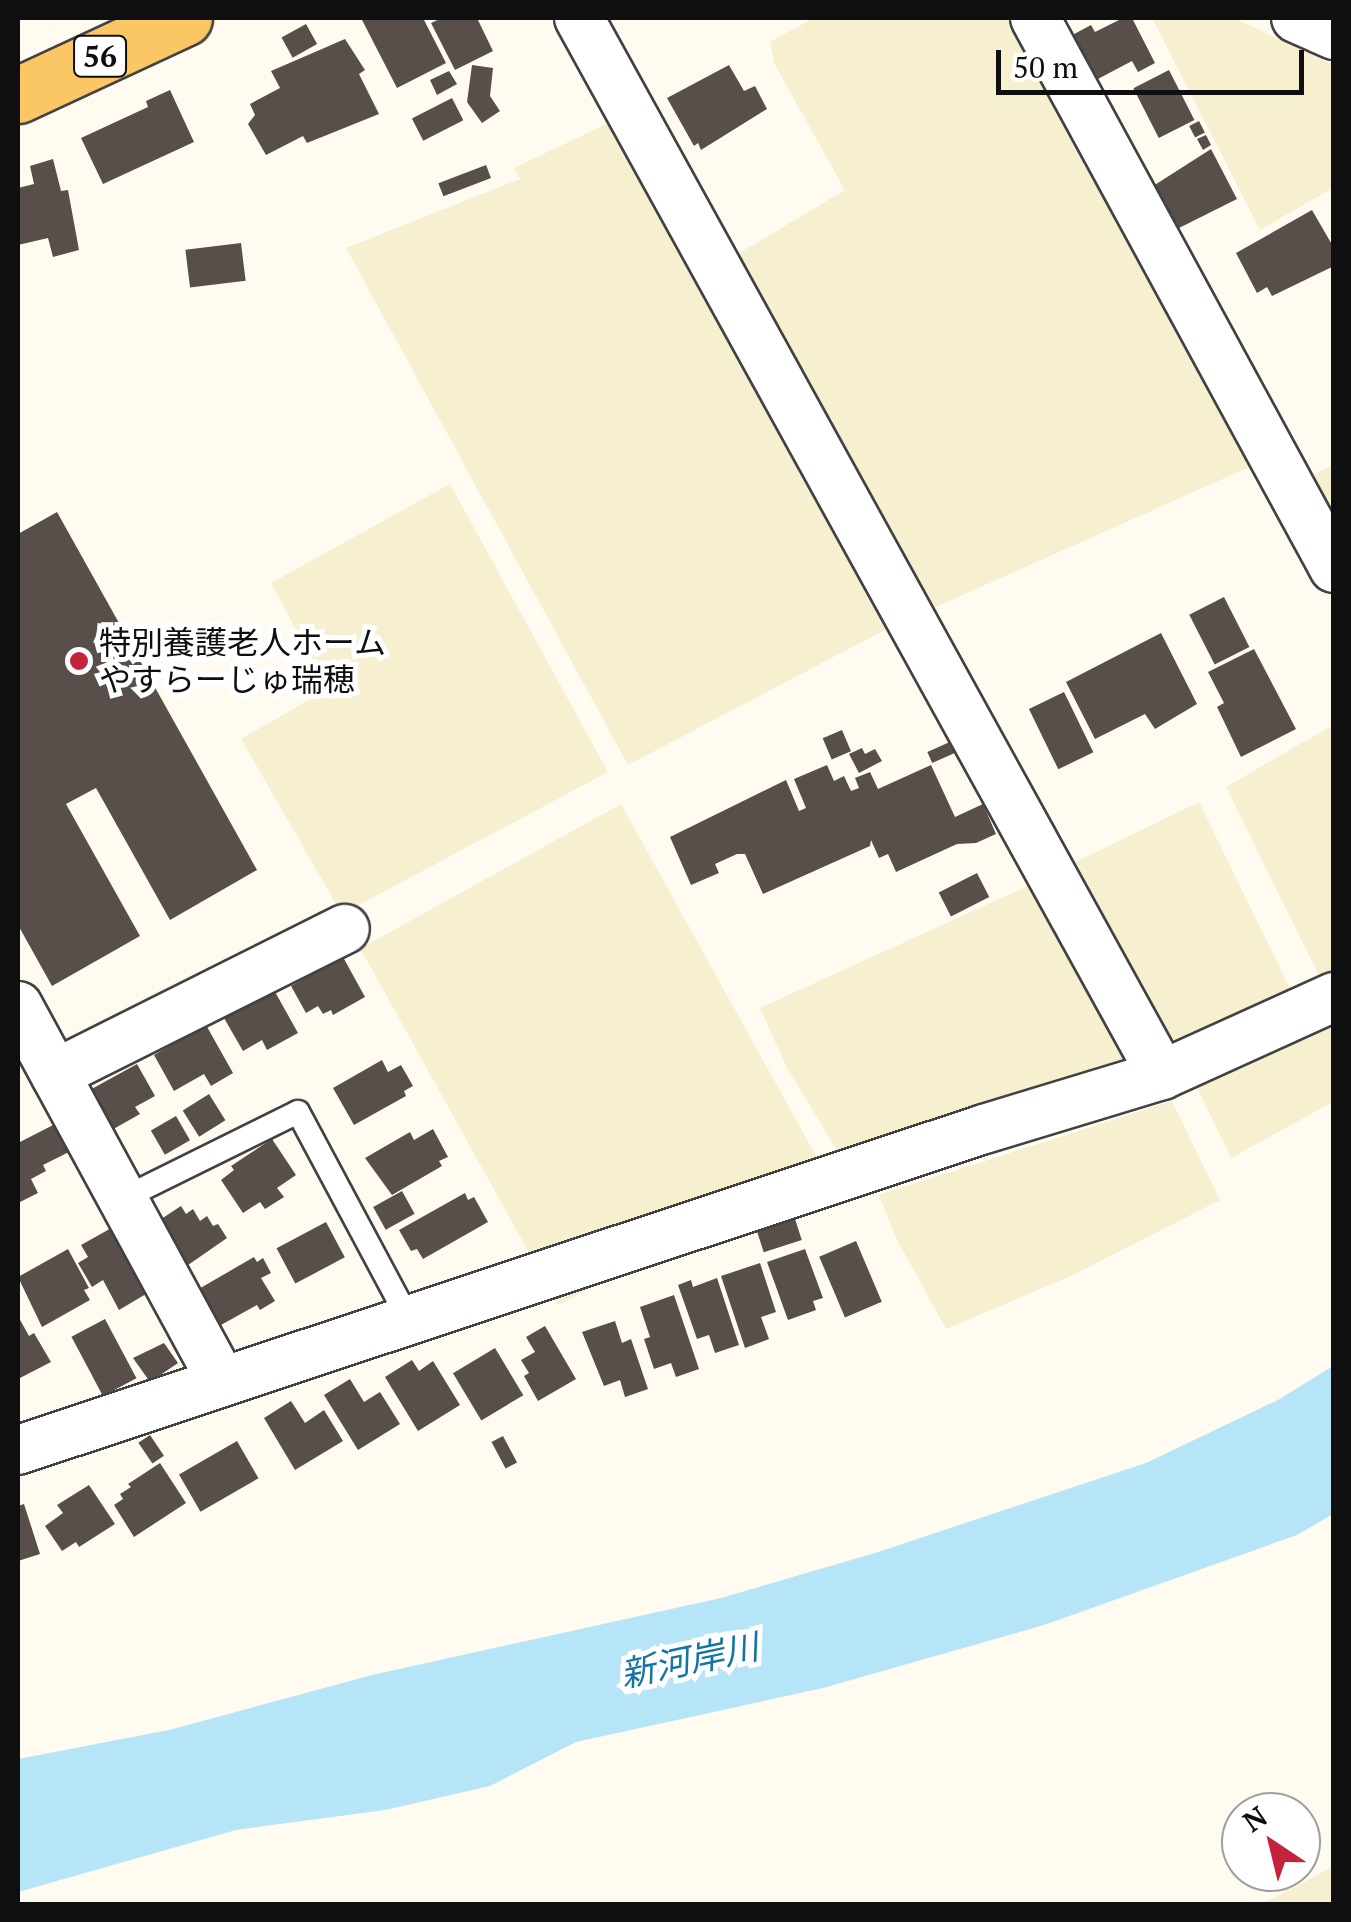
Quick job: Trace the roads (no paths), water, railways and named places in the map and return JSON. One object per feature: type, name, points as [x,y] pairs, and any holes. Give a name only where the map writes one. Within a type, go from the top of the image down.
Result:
[{"type":"main road","name":"56","points":[[18,95],[184,18]]},
{"type":"street","points":[[579,18],[1162,1075]]},
{"type":"street","points":[[1035,18],[1334,568]]},
{"type":"street","points":[[1296,18],[1334,35]]},
{"type":"street","points":[[55,1074],[344,930]]},
{"type":"street","points":[[18,1450],[984,1128],[1162,1075],[1334,996]]},
{"type":"street","points":[[18,1006],[222,1382]]},
{"type":"lane","points":[[122,1199],[298,1112],[410,1322]]},
{"type":"water","name":"新河岸川","points":[[1333,1366],[1333,1514],[1297,1535],[1044,1625],[823,1688],[576,1742],[490,1786],[385,1810],[236,1830],[18,1892],[18,1759],[169,1730],[372,1675],[721,1598],[875,1553],[1146,1463],[1278,1400]]},
{"type":"place","name":"特別養護老人ホーム やすらーじゅ瑞穂","points":[[79,661]]}]
